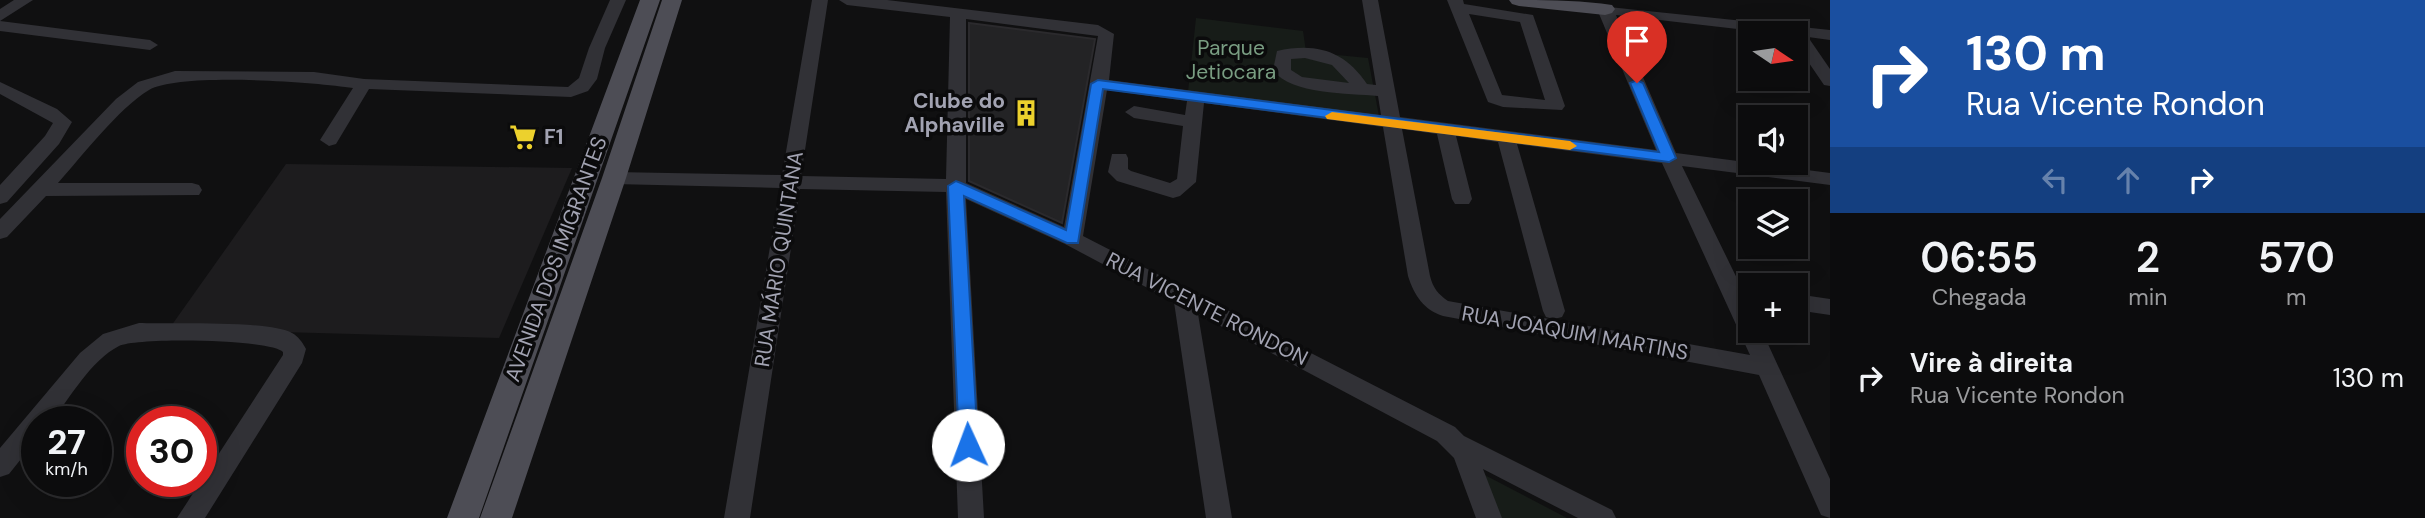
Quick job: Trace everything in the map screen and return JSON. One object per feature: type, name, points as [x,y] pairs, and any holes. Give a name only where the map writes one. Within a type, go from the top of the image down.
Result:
[{"type":"main road","name":"AVENIDA DOS IMIGRANTES","points":[[463,518],[650,0]]},
{"type":"main road","name":"AVENIDA DOS IMIGRANTES","points":[[496,518],[614,178],[672,0]]},
{"type":"main road","points":[[1519,0],[1605,9]]},
{"type":"main road","points":[[609,109],[637,110]]},
{"type":"street","points":[[0,16],[25,0]]},
{"type":"street","points":[[0,232],[122,103],[155,81],[175,76],[314,77],[364,84],[571,92],[582,87],[588,79],[597,48],[618,0]]},
{"type":"street","name":"RUA MÁRIO QUINTANA","points":[[737,518],[820,0]]},
{"type":"street","points":[[847,0],[1098,30],[1106,34],[1072,239]]},
{"type":"street","name":"RUA JOAQUIM MARTINS","points":[[1370,0],[1416,256],[1427,296],[1443,308],[1769,368]]},
{"type":"street","points":[[1456,4],[1527,18],[1556,106],[1503,102],[1494,98],[1456,4]]},
{"type":"street","points":[[1738,24],[1605,9],[1669,158],[1738,287]]},
{"type":"street","points":[[958,15],[956,186],[971,518]]},
{"type":"street","points":[[0,26],[150,45]]},
{"type":"street","points":[[1808,32],[1830,35]]},
{"type":"street","points":[[1808,50],[1830,81]]},
{"type":"street","points":[[329,140],[364,84]]},
{"type":"street","points":[[1098,84],[1830,179]]},
{"type":"street","points":[[0,87],[64,122],[52,140],[0,197]]},
{"type":"street","points":[[1361,88],[1387,91]]},
{"type":"street","points":[[1119,158],[1118,172],[1124,176],[1173,191],[1182,187],[1186,182],[1196,98]]},
{"type":"street","points":[[1134,112],[1193,122]]},
{"type":"street","points":[[1445,130],[1462,199]]},
{"type":"street","points":[[1506,138],[1554,311]]},
{"type":"street","name":"RUA VICENTE RONDON","points":[[614,178],[791,180],[956,186],[1072,239],[1423,421],[1457,443]]},
{"type":"street","points":[[39,189],[192,190]]},
{"type":"street","points":[[1184,298],[1219,518]]},
{"type":"street","points":[[1808,304],[1830,307]]},
{"type":"street","points":[[0,466],[88,359],[111,340],[139,332],[248,334],[285,339],[295,349],[294,357],[190,518]]},
{"type":"street","points":[[1757,343],[1819,459],[1830,508]]},
{"type":"street","points":[[1457,443],[1464,452],[1489,518]]},
{"type":"street","points":[[1457,443],[1603,518]]},
{"type":"shaded area","points":[[286,164],[572,168],[499,338],[169,329]]},
{"type":"green space","name":"Parque Jetiocara","points":[[1196,18],[1303,31],[1306,52],[1368,58],[1379,116],[1188,92]]},
{"type":"green space","points":[[1479,472],[1567,518],[1495,518]]},
{"type":"building","name":"Clube do Alphaville","points":[[969,23],[1095,39],[1062,223],[969,181]]},
{"type":"slow traffic","points":[[1332,116],[1570,146]]},
{"type":"place","name":"Clube do Alphaville","points":[[1026,113]]},
{"type":"place","name":"F1","points":[[523,137]]},
{"type":"route","points":[[968,445],[956,186],[1072,239],[1098,84],[1669,158],[1637,83]]}]
